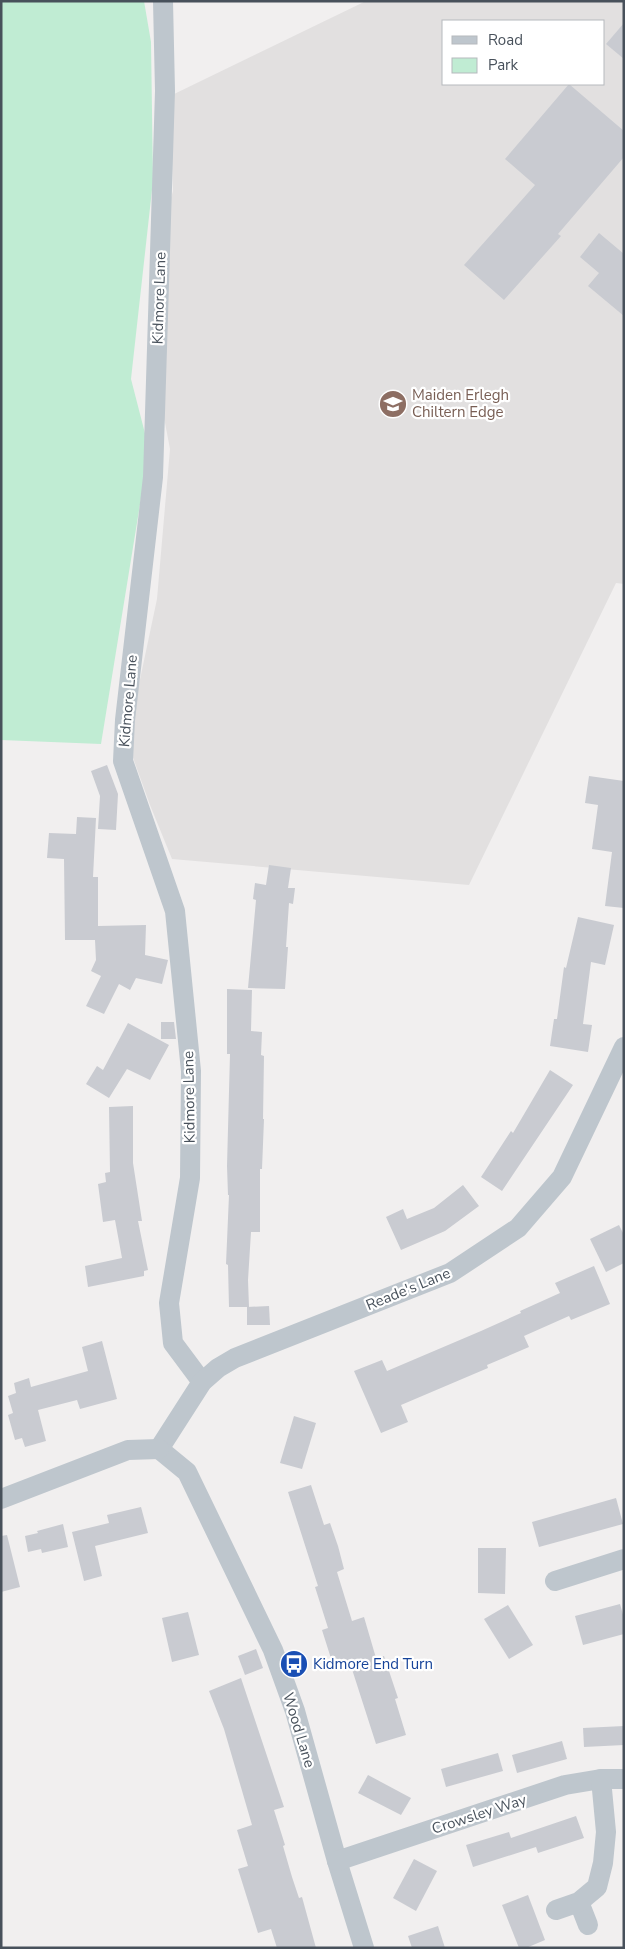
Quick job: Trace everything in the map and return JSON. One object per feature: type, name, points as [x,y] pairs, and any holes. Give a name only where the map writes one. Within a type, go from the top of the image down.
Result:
[{"type":"street","name":"Kidmore Lane","points":[[163,1],[165,92],[154,477],[124,720],[123,761],[175,911],[191,1071],[190,1178],[169,1303],[172,1343],[202,1382]]},
{"type":"street","name":"Reade's Lane","points":[[160,1449],[202,1382],[218,1368],[235,1358],[450,1273],[518,1228],[562,1177],[619,1072],[624,1047]]},
{"type":"street","points":[[1,1499],[128,1450],[160,1449]]},
{"type":"street","name":"Wood Lane","points":[[160,1449],[187,1472],[273,1650],[295,1711],[337,1861],[364,1948]]},
{"type":"street","points":[[555,1581],[624,1560]]},
{"type":"street","name":"Crowsley Way","points":[[337,1861],[565,1785],[624,1779]]},
{"type":"street","points":[[556,1910],[580,1902],[597,1887],[603,1863],[606,1832],[600,1780]]},
{"type":"street","points":[[580,1902],[588,1925]]},
{"type":"shaded area","name":"Maiden Erlegh Chiltern Edge","points":[[366,1],[624,1],[624,584],[616,583],[469,885],[172,859],[127,741],[157,599],[170,449],[153,360],[163,227],[173,191],[170,96]]},
{"type":"green space","points":[[1,1],[144,1],[151,42],[153,181],[131,379],[149,449],[101,744],[1,740]]},
{"type":"building","points":[[624,23],[624,59],[606,44]]},
{"type":"building","points":[[568,85],[624,131],[624,157],[558,234],[561,236],[504,300],[464,265],[535,185],[505,159]]},
{"type":"building","points":[[599,233],[624,254],[624,316],[588,286],[599,273],[580,257]]},
{"type":"building","points":[[107,765],[118,794],[116,830],[98,829],[100,796],[91,771]]},
{"type":"building","points":[[589,776],[624,781],[624,908],[605,906],[612,852],[592,849],[598,805],[585,803]]},
{"type":"building","points":[[77,817],[96,818],[93,877],[98,877],[98,926],[146,925],[145,955],[168,960],[162,984],[136,978],[130,990],[119,984],[104,1014],[86,1006],[101,976],[91,971],[96,960],[95,940],[65,940],[64,859],[47,858],[49,833],[76,834]]},
{"type":"building","points":[[269,865],[291,868],[288,888],[295,888],[293,904],[289,903],[285,989],[248,988],[256,900],[253,899],[255,883],[266,885]]},
{"type":"building","points":[[578,917],[614,925],[605,965],[591,962],[583,1024],[592,1025],[588,1052],[550,1046],[554,1019],[557,1019],[564,967],[566,968]]},
{"type":"building","points":[[227,989],[252,990],[251,1031],[262,1032],[261,1055],[264,1056],[260,1232],[251,1232],[248,1280],[249,1307],[229,1307],[228,1265],[226,1264],[229,1195],[227,1166],[230,1054],[227,1054]]},
{"type":"building","points":[[161,1022],[174,1022],[176,1039],[161,1039]]},
{"type":"building","points":[[128,1023],[169,1045],[150,1080],[127,1069],[109,1098],[86,1084],[97,1066],[103,1070]]},
{"type":"building","points":[[550,1070],[573,1085],[502,1191],[481,1177],[511,1131],[513,1133]]},
{"type":"building","points":[[133,1106],[133,1163],[142,1221],[138,1221],[148,1270],[144,1271],[144,1276],[88,1287],[85,1266],[122,1258],[115,1220],[103,1222],[98,1184],[106,1182],[105,1173],[110,1172],[109,1107]]},
{"type":"building","points":[[463,1185],[479,1206],[445,1231],[401,1250],[386,1217],[403,1209],[407,1219],[434,1208]]},
{"type":"building","points":[[619,1225],[624,1235],[624,1263],[606,1272],[590,1239]]},
{"type":"building","points":[[594,1266],[610,1304],[571,1320],[569,1316],[524,1336],[529,1347],[487,1365],[488,1368],[401,1405],[408,1422],[381,1433],[354,1371],[382,1360],[387,1371],[481,1331],[560,1293],[555,1283]]},
{"type":"building","points":[[269,1306],[270,1325],[247,1325],[247,1307]]},
{"type":"building","points":[[102,1341],[117,1399],[80,1409],[77,1400],[38,1410],[46,1441],[25,1447],[22,1438],[15,1440],[8,1415],[13,1413],[8,1396],[16,1393],[14,1383],[29,1378],[31,1387],[88,1371],[82,1347]]},
{"type":"building","points":[[294,1416],[316,1423],[302,1469],[280,1463]]},
{"type":"building","points":[[311,1485],[324,1525],[330,1523],[338,1546],[344,1569],[337,1572],[352,1621],[364,1617],[376,1658],[384,1656],[398,1698],[395,1699],[406,1735],[376,1744],[350,1663],[334,1668],[322,1630],[328,1628],[315,1587],[318,1586],[288,1492]]},
{"type":"building","points":[[616,1498],[623,1524],[539,1547],[532,1522]]},
{"type":"building","points":[[141,1507],[148,1533],[95,1546],[102,1576],[84,1581],[72,1532],[109,1523],[107,1515]]},
{"type":"building","points":[[63,1524],[68,1547],[42,1553],[41,1549],[28,1552],[25,1536]]},
{"type":"building","points":[[7,1535],[20,1587],[1,1592],[1,1536]]},
{"type":"building","points":[[478,1548],[506,1548],[505,1594],[478,1593]]},
{"type":"building","points":[[620,1604],[624,1618],[624,1634],[583,1645],[575,1616]]},
{"type":"building","points":[[508,1605],[533,1645],[509,1659],[484,1619]]},
{"type":"building","points":[[188,1612],[199,1655],[172,1662],[162,1618]]},
{"type":"building","points":[[256,1649],[263,1668],[245,1675],[238,1656]]},
{"type":"building","points":[[241,1678],[284,1807],[274,1810],[285,1845],[283,1846],[292,1877],[299,1898],[302,1897],[316,1948],[277,1948],[271,1929],[258,1933],[238,1869],[248,1866],[237,1830],[252,1825],[224,1729],[209,1691]]},
{"type":"building","points":[[624,1726],[624,1745],[584,1747],[583,1728]]},
{"type":"building","points":[[562,1741],[567,1759],[517,1773],[512,1755]]},
{"type":"building","points":[[498,1753],[503,1771],[446,1787],[441,1769]]},
{"type":"building","points":[[368,1775],[411,1798],[401,1815],[358,1793]]},
{"type":"building","points":[[576,1816],[584,1838],[538,1853],[536,1847],[473,1867],[466,1845],[509,1832],[511,1838]]},
{"type":"building","points":[[414,1859],[437,1871],[416,1911],[393,1898]]},
{"type":"building","points":[[528,1895],[545,1940],[526,1948],[519,1948],[502,1905]]},
{"type":"building","points":[[438,1926],[445,1948],[412,1948],[408,1936]]},
{"type":"place","name":"Maiden Erlegh Chiltern Edge","points":[[393,404]]},
{"type":"place","name":"Kidmore End Turn","points":[[294,1664]]}]
